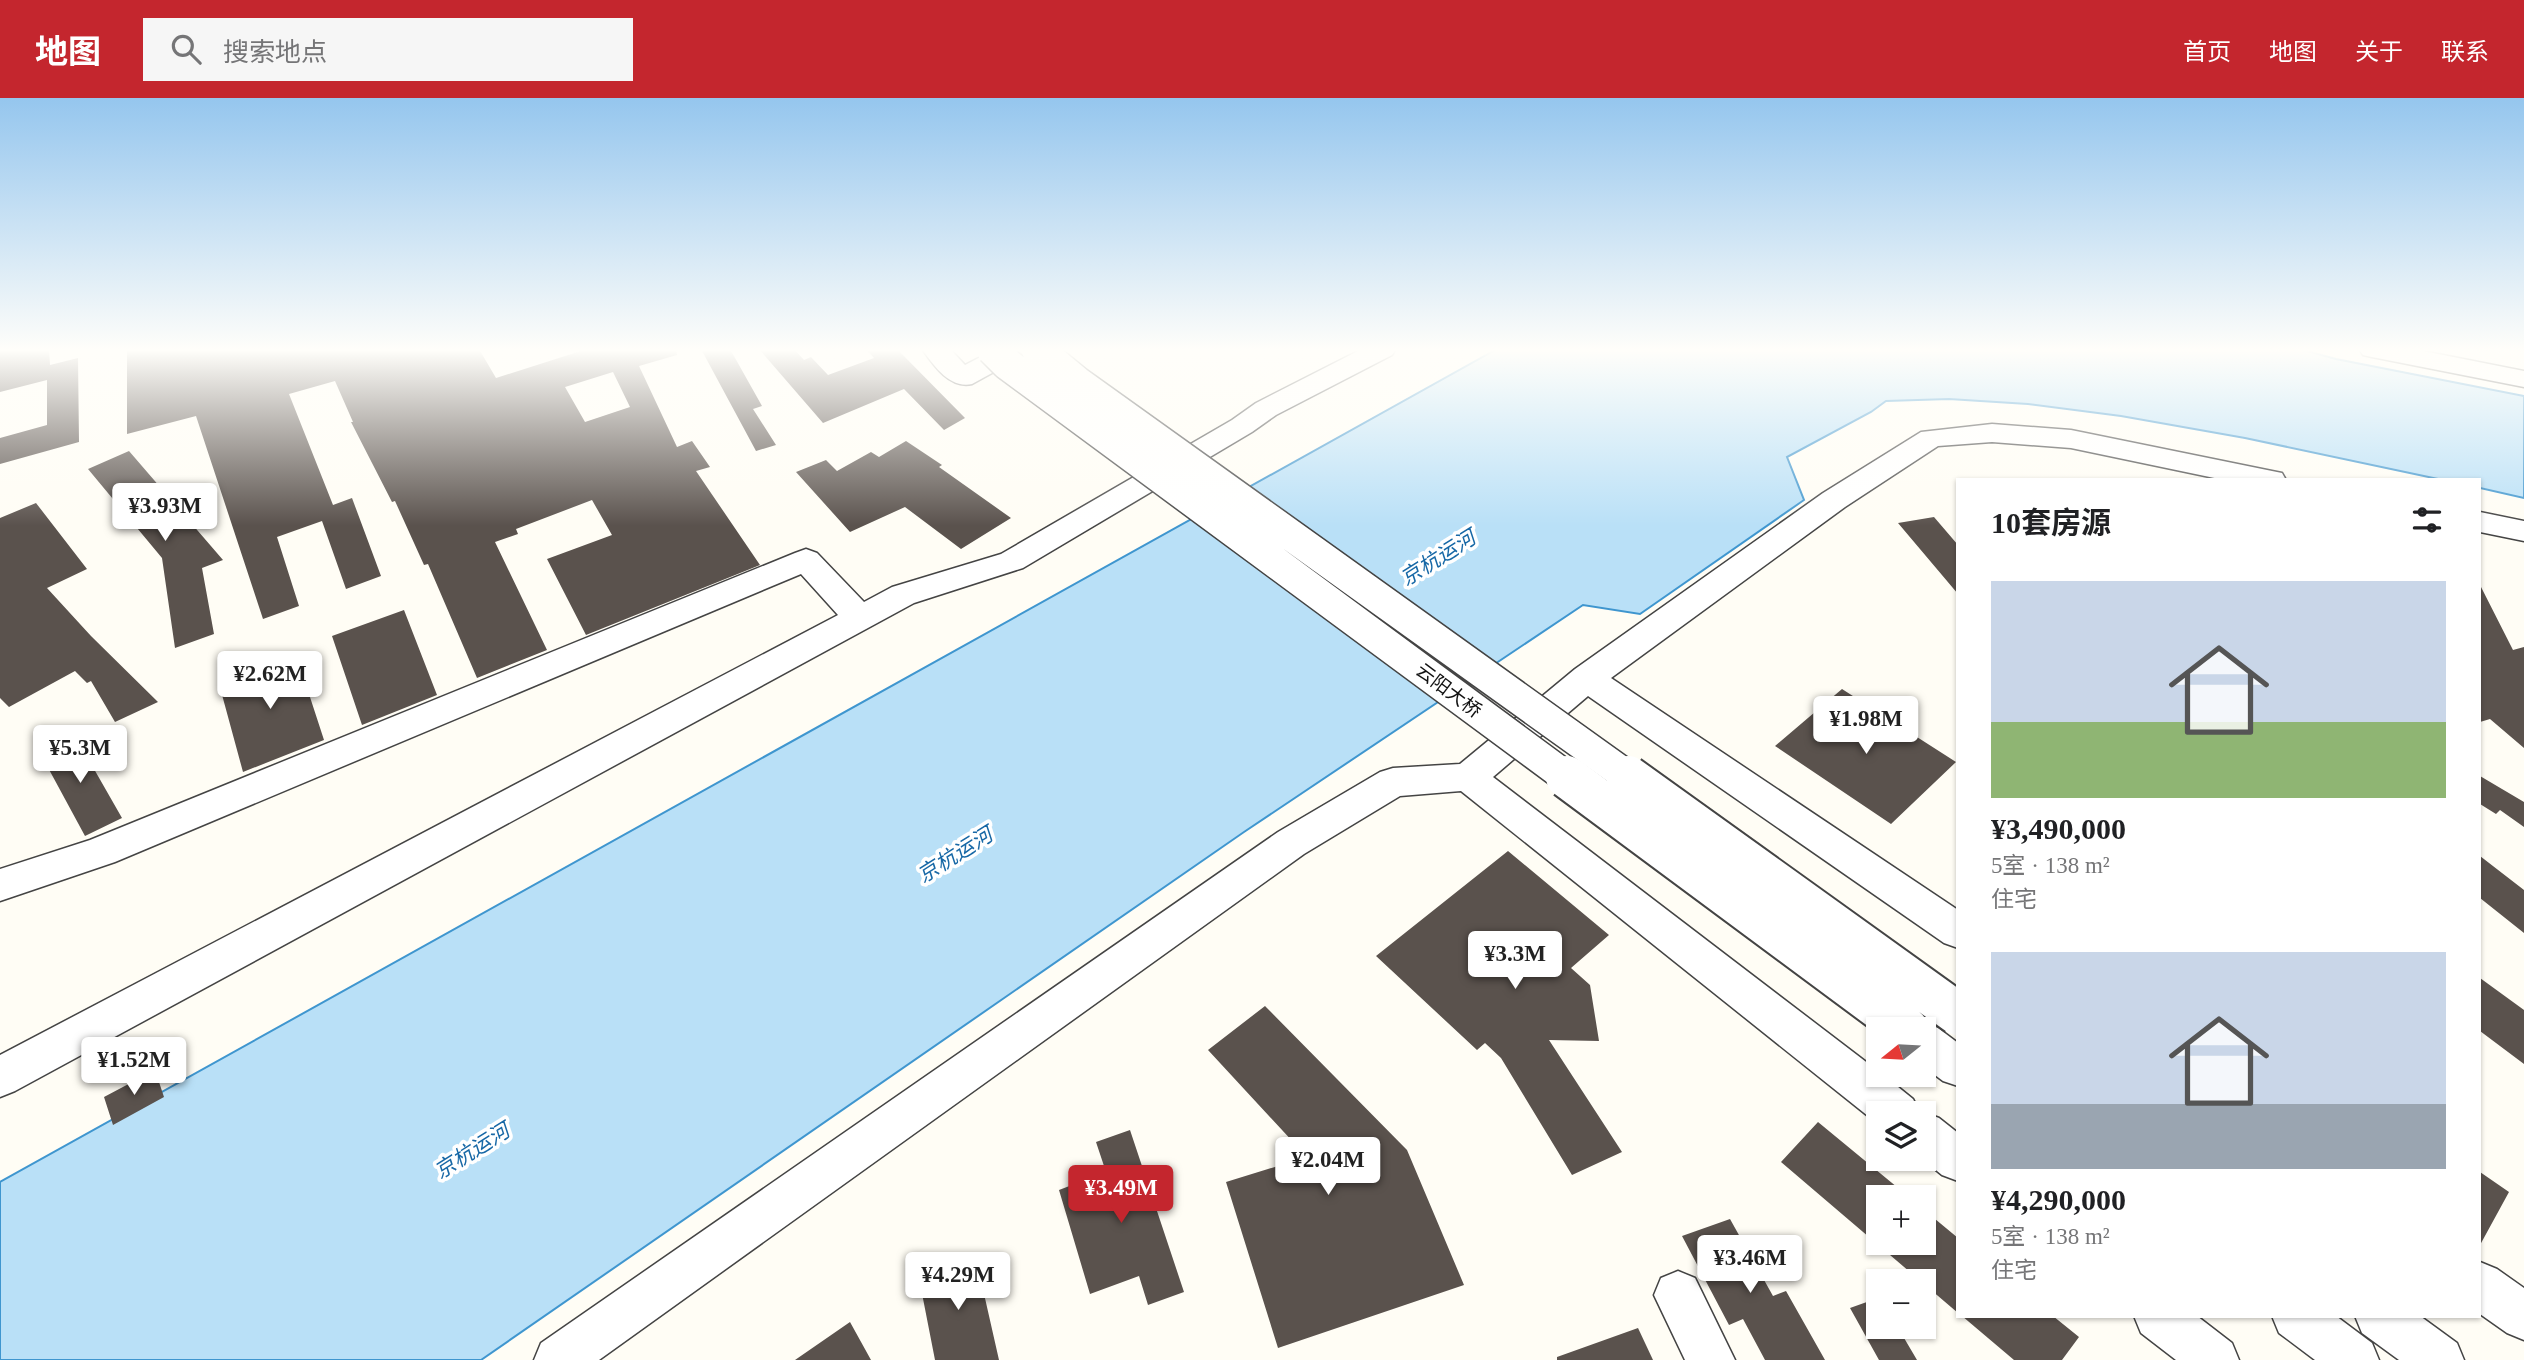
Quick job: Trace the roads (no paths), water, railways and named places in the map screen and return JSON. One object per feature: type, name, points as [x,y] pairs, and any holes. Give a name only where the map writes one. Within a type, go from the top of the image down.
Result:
[{"type":"street","name":"云阳大桥","points":[[1067,408],[1891,1017]]},
{"type":"street","name":"云阳大桥","points":[[1113,408],[1956,1012]]},
{"type":"street","points":[[0,1077],[903,595],[1012,561],[1242,426],[1268,408]]},
{"type":"street","points":[[558,1360],[1291,843],[1393,782],[1468,777],[1587,678],[1834,500],[1931,438],[1992,433],[2071,439],[2262,478]]},
{"type":"street","points":[[2481,522],[2524,531]]},
{"type":"street","points":[[0,885],[102,851],[806,560],[860,618]]},
{"type":"street","points":[[1587,678],[1956,930]]},
{"type":"street","points":[[1468,777],[1883,1101]]},
{"type":"street","points":[[1936,1051],[1956,1066]]},
{"type":"street","points":[[1936,1143],[1956,1158]]},
{"type":"street","points":[[2481,1287],[2524,1316]]},
{"type":"street","points":[[1678,1295],[1711,1360]]},
{"type":"street","points":[[2161,1318],[2214,1360]]},
{"type":"street","points":[[2299,1318],[2355,1360]]},
{"type":"street","points":[[2382,1318],[2440,1360]]},
{"type":"water","name":"京杭运河","points":[[1391,408],[1877,408],[1787,457],[1804,500],[1640,614],[1583,605],[1244,832],[481,1360],[0,1360],[0,1182]]},
{"type":"water","points":[[2058,408],[2524,408],[2524,498],[2481,488],[2481,478],[2433,478],[2245,438]]}]
